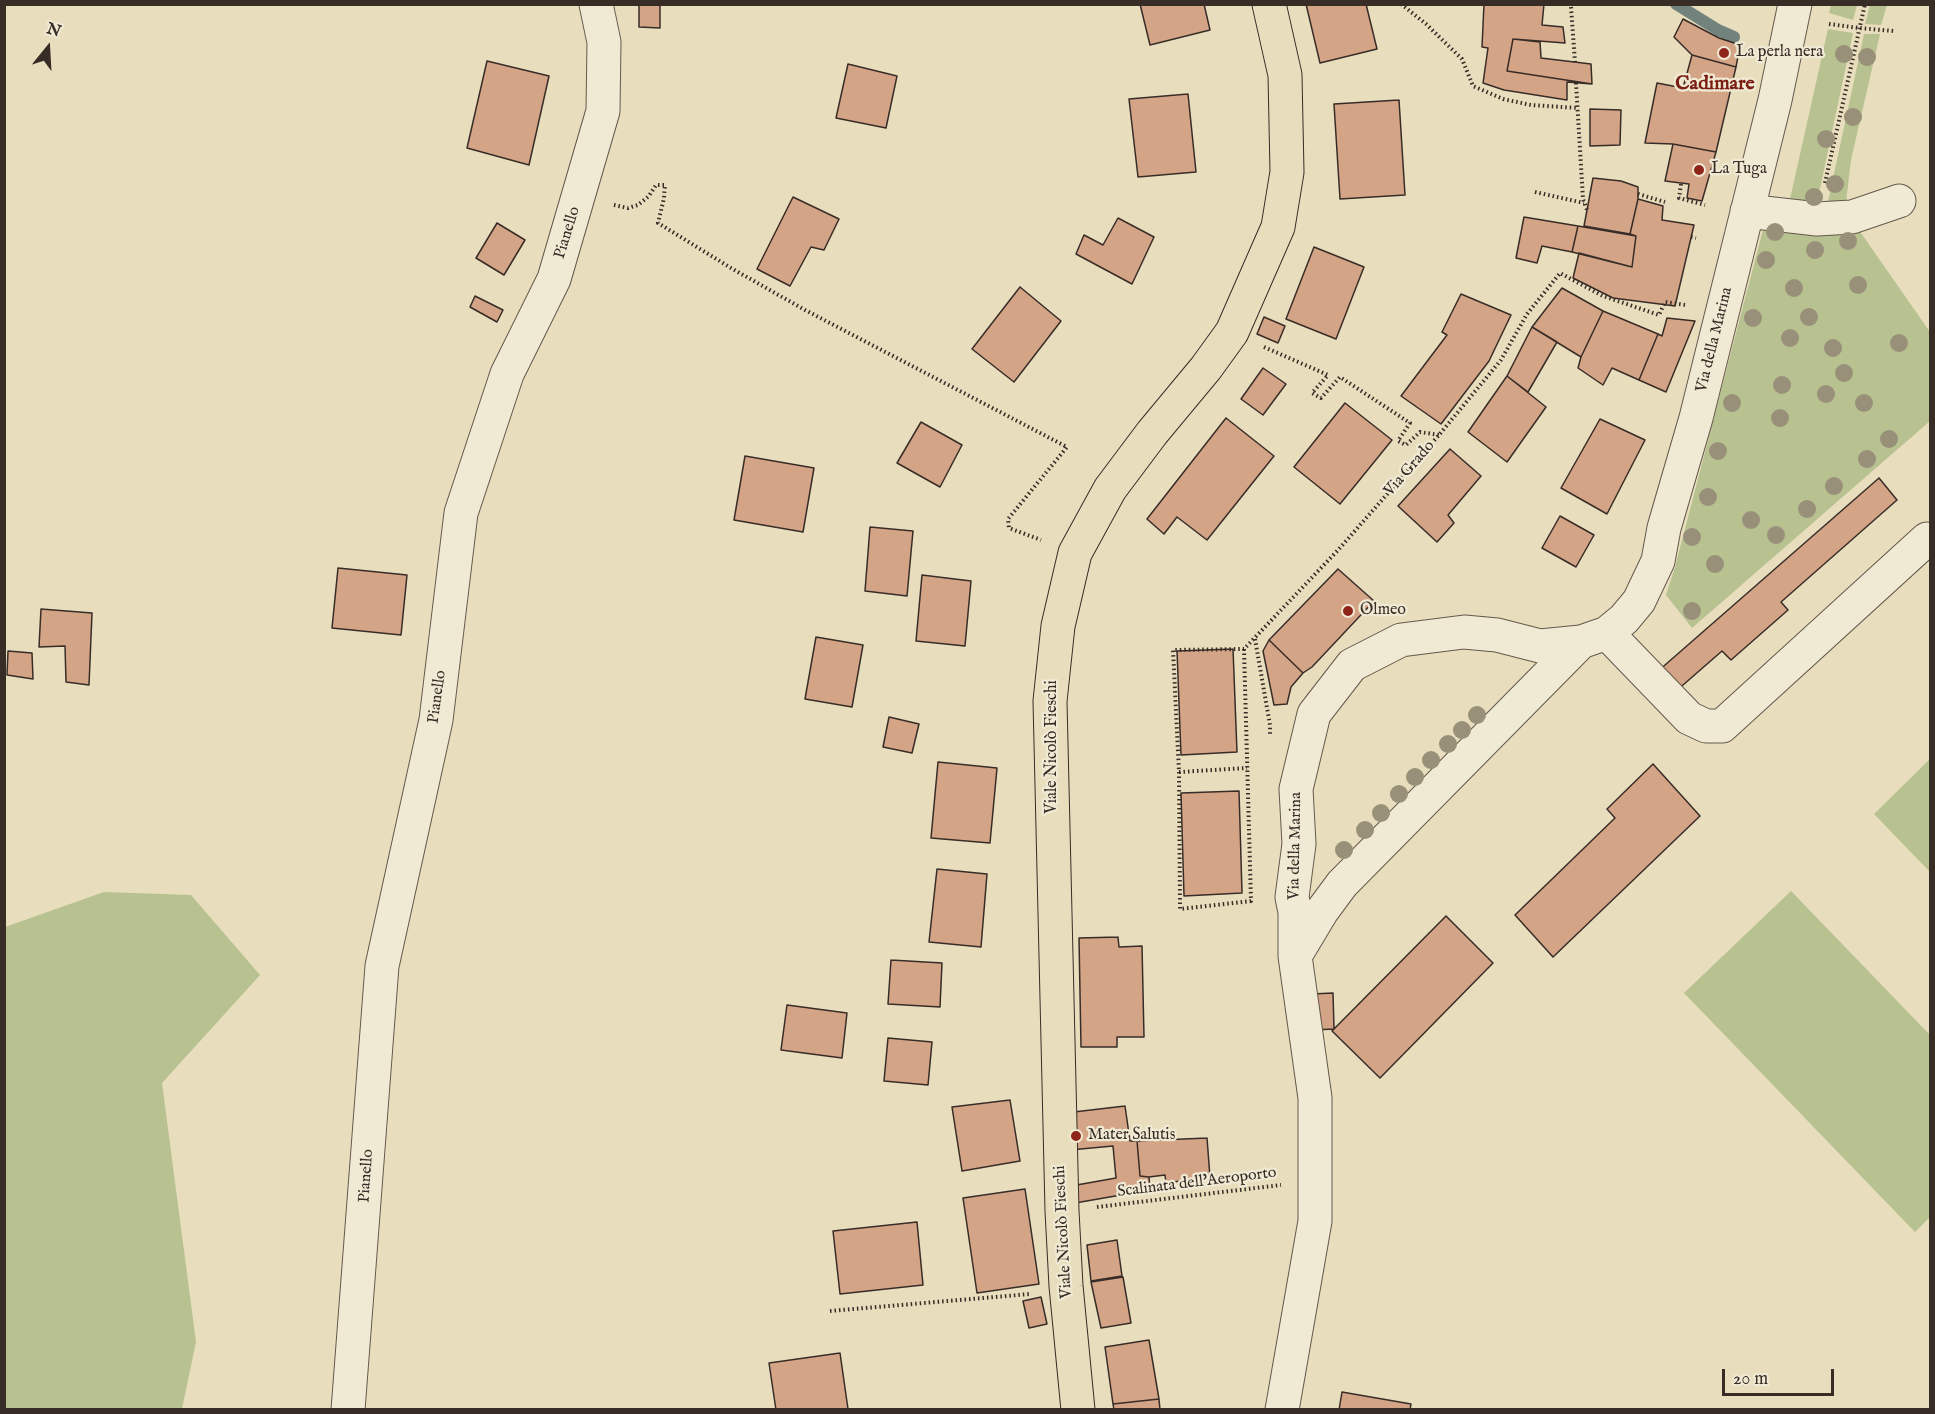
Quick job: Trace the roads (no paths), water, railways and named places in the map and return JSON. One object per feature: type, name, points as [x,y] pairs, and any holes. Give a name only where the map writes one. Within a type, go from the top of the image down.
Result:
[{"type":"main road","name":"Viale Nicolò Fieschi","points":[[1078,1410],[1066,1287],[1062,1211],[1050,701],[1058,626],[1075,553],[1110,489],[1232,332],[1278,227],[1287,172],[1285,75],[1269,4]]},
{"type":"street","name":"Pianello","points":[[348,1410],[382,966],[436,720],[461,513],[507,374],[554,279],[603,111],[604,42],[596,4]]},
{"type":"street","name":"Via della Marina","points":[[1295,956],[1322,911],[1342,884],[1594,638],[1624,619],[1639,602],[1658,561],[1664,528],[1695,418],[1747,211],[1794,11]]},
{"type":"street","points":[[1747,211],[1817,219],[1852,217],[1899,201]]},
{"type":"street","points":[[1594,638],[1689,718],[1706,726],[1722,726],[1926,539]]},
{"type":"street","name":"Via della Marina","points":[[1282,1410],[1310,1218],[1315,1098],[1295,956],[1293,897],[1299,844],[1271,782],[1314,714],[1352,665],[1401,640],[1464,632],[1497,635],[1540,646],[1594,638]]},
{"type":"waterway","points":[[1676,4],[1718,30],[1734,37]]},
{"type":"place","name":"La perla nera","points":[[1724,53]]},
{"type":"place","name":"La Tuga","points":[[1699,170]]},
{"type":"place","name":"Olmeo","points":[[1348,611]]},
{"type":"place","name":"Mater Salutis","points":[[1076,1136]]},
{"type":"district","name":"Cadimare","points":[[1715,85]]}]
